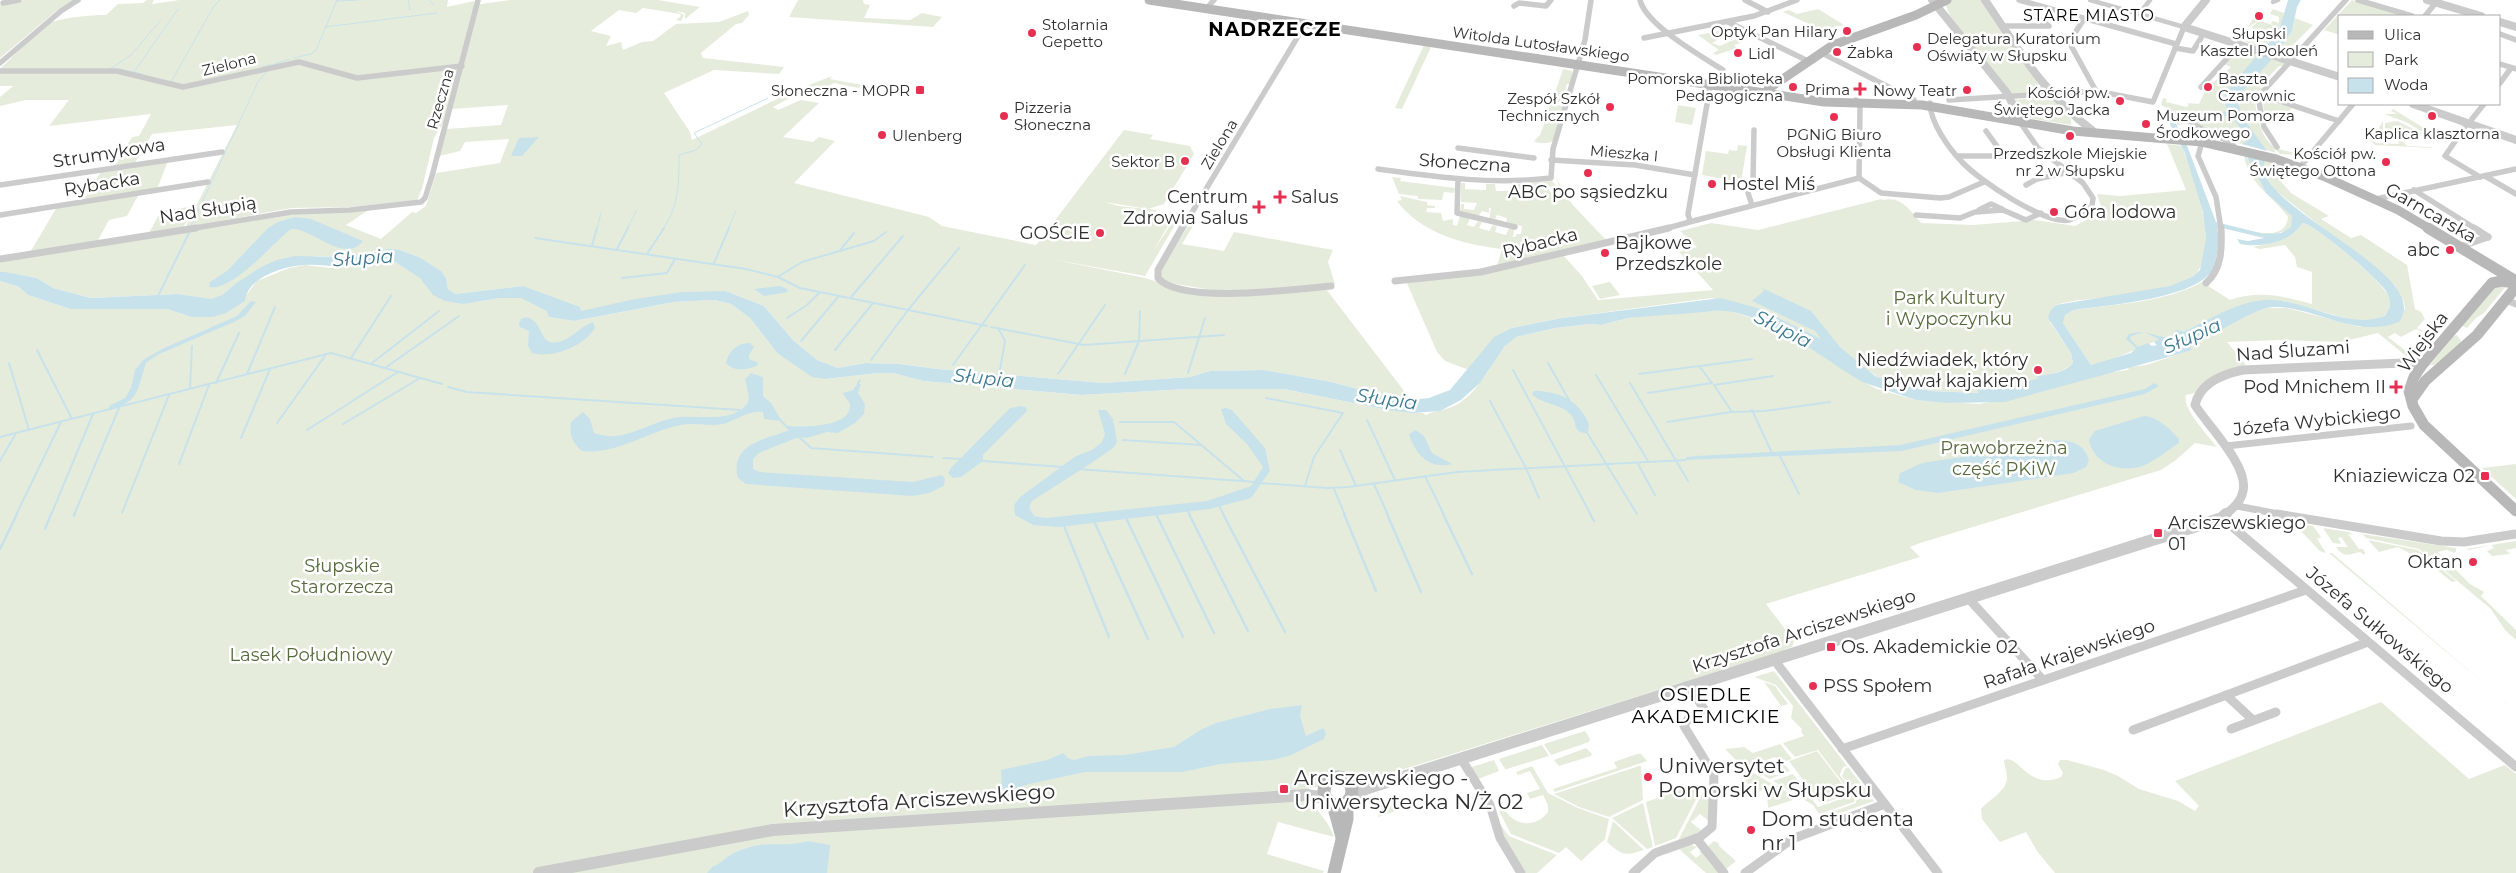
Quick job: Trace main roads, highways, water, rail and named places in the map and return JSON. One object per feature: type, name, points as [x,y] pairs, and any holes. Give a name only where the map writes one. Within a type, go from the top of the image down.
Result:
[{"type":"main road","name":"Witolda Lutosławskiego","points":[[1149,0],[1443,44],[1498,49],[1824,102],[1929,104]]},
{"type":"main road","points":[[1767,92],[1833,44],[1922,13],[1939,3]]},
{"type":"main road","name":"Witolda Lutosławskiego","points":[[1858,102],[1914,100],[1929,104]]},
{"type":"main road","points":[[1929,104],[2002,115],[2021,122]]},
{"type":"main road","points":[[1929,104],[2021,122],[2203,141]]},
{"type":"main road","points":[[2071,126],[2092,130],[2203,141]]},
{"type":"main road","name":"Garncarska","points":[[2203,141],[2276,154],[2379,198],[2516,274]]},
{"type":"main road","name":"Garncarska","points":[[2379,198],[2516,282]]},
{"type":"main road","points":[[2484,261],[2490,273],[2492,283],[2502,281],[2516,282]]},
{"type":"main road","name":"Wiejska","points":[[2492,283],[2426,362],[2424,373],[2412,398],[2417,414],[2432,434],[2516,511]]},
{"type":"main road","name":"Wiejska","points":[[2424,373],[2473,340],[2494,311],[2516,287]]},
{"type":"main road","points":[[2452,331],[2473,340]]},
{"type":"main road","points":[[1334,873],[1342,839],[1339,796]]},
{"type":"water","points":[[2288,0],[2301,0],[2297,7],[2292,31],[2282,46],[2283,55],[2262,48],[2267,45],[2280,27]]},
{"type":"water","points":[[2259,53],[2272,59],[2243,91],[2238,104],[2245,121],[2267,151],[2242,144],[2246,141],[2237,123],[2229,116],[2185,117],[2176,113],[2226,112],[2225,93]]},
{"type":"water","name":"Słupia","points":[[2174,114],[2183,118],[2175,122],[2186,143],[2216,222],[2264,234],[2281,233],[2291,227],[2292,216],[2266,193],[2246,155],[2265,160],[2267,178],[2284,198],[2369,261],[2392,282],[2403,303],[2399,322],[2368,327],[2352,325],[2292,309],[2267,308],[2245,317],[2190,347],[2192,350],[2172,356],[2005,402],[1948,403],[1916,400],[1862,382],[1786,334],[1765,323],[1743,315],[1723,311],[1628,318],[1601,325],[1590,324],[1555,328],[1516,337],[1505,346],[1480,383],[1461,400],[1440,411],[1412,413],[1284,389],[1188,389],[1082,395],[923,381],[893,373],[826,379],[812,377],[777,353],[750,318],[731,304],[714,300],[674,302],[574,321],[549,317],[546,311],[521,298],[500,298],[463,304],[445,301],[433,295],[420,278],[389,258],[351,266],[296,266],[268,274],[252,285],[245,301],[226,313],[213,317],[191,317],[167,309],[70,309],[28,295],[19,287],[0,281],[0,272],[5,272],[37,278],[53,288],[91,298],[178,294],[211,299],[222,295],[261,267],[277,260],[295,256],[354,257],[388,249],[400,250],[419,257],[441,271],[446,278],[448,289],[455,294],[523,286],[580,307],[581,311],[635,299],[682,292],[726,291],[764,306],[794,341],[817,360],[838,368],[865,363],[900,364],[1103,383],[1190,377],[1210,371],[1264,370],[1332,382],[1379,395],[1411,400],[1429,398],[1450,390],[1494,337],[1512,328],[1562,318],[1721,298],[1761,309],[1821,339],[1815,331],[1752,301],[1764,291],[1762,288],[1811,311],[1840,347],[1875,376],[1896,384],[1931,391],[1979,393],[1977,389],[2001,389],[2039,378],[2036,376],[2061,371],[2073,363],[2071,353],[2048,318],[2050,311],[2056,305],[2170,286],[2192,277],[2200,270],[2206,239],[2203,212],[2185,153],[2168,118],[2174,119],[2170,117]],"holes":[[[2302,223],[2309,225],[2332,241],[2381,285],[2390,301],[2390,307],[2385,316],[2356,320],[2342,318],[2287,302],[2261,300],[2238,306],[2183,332],[2177,330],[2175,331],[2178,334],[2172,337],[2161,337],[2146,333],[2159,339],[2154,342],[2157,345],[2152,346],[2148,343],[2138,347],[2130,339],[2131,336],[2143,332],[2129,334],[2126,339],[2136,348],[2131,353],[2091,365],[2063,323],[2065,315],[2074,310],[2151,299],[2191,287],[2205,278],[2215,265],[2219,239],[2218,227],[2264,238],[2248,241],[2237,239],[2240,244],[2257,245],[2275,243],[2291,235]]]},
{"type":"water","points":[[539,137],[522,156],[511,156],[519,138]]},
{"type":"water","points":[[295,217],[311,219],[363,241],[356,247],[347,249],[328,243],[308,233],[291,229],[240,275],[218,287],[209,287],[210,282],[227,271],[268,228],[278,222]]},
{"type":"water","points":[[780,286],[787,289],[788,292],[764,296],[754,289]]},
{"type":"water","points":[[251,301],[256,302],[245,316],[157,355],[146,363],[136,393],[127,403],[109,410],[109,406],[125,398],[131,388],[135,370],[143,360],[162,349],[237,316]]},
{"type":"water","points":[[526,317],[535,322],[546,340],[550,342],[562,341],[593,322],[595,328],[583,340],[567,350],[549,354],[532,353],[528,346],[529,331],[520,327],[519,323],[521,319]]},
{"type":"water","points":[[750,343],[754,347],[749,355],[749,359],[757,362],[758,365],[737,369],[726,363],[729,354],[734,348],[741,344]]},
{"type":"water","points":[[751,373],[763,377],[763,396],[771,403],[782,421],[764,419],[763,412],[752,412],[723,424],[692,424],[668,428],[607,450],[595,451],[582,451],[572,438],[570,431],[571,422],[583,412],[590,419],[594,433],[611,436],[624,434],[679,417],[715,417],[732,414],[739,411],[749,400],[745,379]]},
{"type":"water","points":[[858,383],[861,384],[858,393],[865,404],[864,414],[855,423],[838,433],[827,432],[807,438],[799,437],[759,453],[753,459],[753,469],[760,472],[913,482],[941,475],[945,478],[944,486],[929,493],[913,496],[746,484],[738,478],[737,467],[739,457],[744,450],[752,445],[790,430],[786,426],[824,425],[842,419],[848,413],[850,406],[843,393],[853,390]]},
{"type":"water","points":[[2154,383],[2159,386],[2145,394],[1902,451],[1685,460],[1687,457],[1697,456],[1900,445],[2145,389]]},
{"type":"water","points":[[1534,391],[1550,392],[1571,401],[1582,411],[1587,420],[1589,427],[1587,433],[1582,433],[1577,429],[1573,418],[1567,411],[1536,398],[1532,394]]},
{"type":"water","points":[[1026,407],[1027,411],[983,455],[983,461],[961,477],[953,478],[948,473],[1010,408]]},
{"type":"water","points":[[1221,409],[1232,410],[1265,448],[1270,471],[1251,498],[1210,509],[1059,527],[1033,525],[1015,515],[1014,505],[1020,497],[1076,456],[1092,450],[1102,442],[1105,434],[1098,410],[1106,410],[1113,419],[1117,442],[1113,448],[1093,462],[1032,501],[1029,507],[1034,516],[1045,518],[1207,501],[1251,486],[1263,467],[1247,444],[1226,424]]},
{"type":"water","points":[[2144,416],[2163,424],[2179,439],[2179,443],[2151,462],[2134,468],[2116,467],[2101,460],[2095,454],[2089,439],[2095,431]]},
{"type":"water","points":[[1416,430],[1424,436],[1432,453],[1452,464],[1436,465],[1424,459],[1415,448],[1409,434]]},
{"type":"water","points":[[2056,440],[2073,442],[2081,447],[2089,461],[2086,467],[2074,473],[1938,493],[1916,490],[1898,482],[1900,473],[1922,463],[1974,455],[1990,457]]},
{"type":"water","points":[[1302,705],[1300,716],[1306,736],[1323,728],[1326,733],[1324,739],[1289,756],[1272,760],[1221,764],[1182,772],[1085,772],[1029,784],[1006,792],[1002,789],[1001,770],[1047,760],[1063,753],[1068,758],[1074,760],[1088,756],[1124,755],[1174,747],[1202,729],[1216,723],[1270,709]]},
{"type":"water","points":[[808,841],[830,845],[827,873],[707,873],[713,866],[744,849],[761,845],[794,844]]},
{"type":"waterway","points":[[171,82],[214,6],[220,0]]},
{"type":"waterway","points":[[326,27],[337,0]]},
{"type":"waterway","points":[[337,1],[358,0]]},
{"type":"waterway","points":[[408,0],[410,10]]},
{"type":"waterway","points":[[429,0],[434,5]]},
{"type":"waterway","points":[[134,72],[178,9]]},
{"type":"waterway","points":[[326,27],[437,13]]},
{"type":"waterway","points":[[110,69],[131,55],[160,21]]},
{"type":"waterway","points":[[294,58],[311,54],[316,50],[326,27]]},
{"type":"waterway","points":[[269,66],[290,59]]},
{"type":"waterway","points":[[261,67],[270,65]]},
{"type":"waterway","points":[[120,69],[142,74]]},
{"type":"waterway","points":[[191,226],[258,82],[267,71]]},
{"type":"waterway","points":[[663,229],[672,212],[677,194],[679,155],[696,150],[702,144],[694,133],[768,98]]},
{"type":"waterway","points":[[627,229],[637,210]]},
{"type":"waterway","points":[[728,229],[736,211]]},
{"type":"waterway","points":[[597,229],[601,213]]},
{"type":"waterway","points":[[592,246],[597,228]]},
{"type":"waterway","points":[[617,249],[628,228]]},
{"type":"waterway","points":[[647,254],[664,228]]},
{"type":"waterway","points":[[714,263],[729,228]]},
{"type":"waterway","points":[[779,276],[802,262],[874,241],[886,232]]},
{"type":"waterway","points":[[157,298],[189,233]]},
{"type":"waterway","points":[[841,249],[854,233]]},
{"type":"waterway","points":[[851,297],[903,236]]},
{"type":"waterway","points":[[535,238],[746,269],[778,277],[800,288],[820,292]]},
{"type":"waterway","points":[[908,310],[959,248]]},
{"type":"waterway","points":[[622,278],[667,273],[675,259]]},
{"type":"waterway","points":[[982,325],[1025,265]]},
{"type":"waterway","points":[[787,318],[807,305],[820,292]]},
{"type":"waterway","points":[[820,292],[908,310]]},
{"type":"waterway","points":[[351,358],[391,296]]},
{"type":"waterway","points":[[801,341],[838,297]]},
{"type":"waterway","points":[[835,350],[873,303]]},
{"type":"waterway","points":[[1078,344],[1105,305]]},
{"type":"waterway","points":[[247,374],[275,307]]},
{"type":"waterway","points":[[871,360],[908,310]]},
{"type":"waterway","points":[[908,310],[982,325]]},
{"type":"waterway","points":[[372,363],[439,311]]},
{"type":"waterway","points":[[1139,341],[1140,311]]},
{"type":"waterway","points":[[385,368],[459,316]]},
{"type":"waterway","points":[[1199,337],[1205,318]]},
{"type":"waterway","name":"Słupia","points":[[953,365],[982,325]]},
{"type":"waterway","points":[[982,325],[987,326]]},
{"type":"waterway","points":[[991,327],[1078,344]]},
{"type":"waterway","name":"Słupia","points":[[999,330],[1005,341],[1000,370]]},
{"type":"waterway","points":[[216,382],[239,333]]},
{"type":"waterway","points":[[1199,337],[1224,335]]},
{"type":"waterway","points":[[1139,341],[1199,337]]},
{"type":"waterway","points":[[1188,373],[1199,337]]},
{"type":"waterway","points":[[1078,344],[1139,341]]},
{"type":"waterway","points":[[1125,374],[1139,341]]},
{"type":"waterway","points":[[1058,374],[1078,344]]},
{"type":"waterway","points":[[190,389],[192,346]]},
{"type":"waterway","points":[[37,350],[72,419]]},
{"type":"waterway","points":[[216,382],[331,353],[442,384]]},
{"type":"waterway","points":[[277,423],[325,356]]},
{"type":"waterway","points":[[1700,366],[1752,359]]},
{"type":"waterway","points":[[9,363],[29,430]]},
{"type":"waterway","points":[[1548,363],[1569,400]]},
{"type":"waterway","points":[[1639,374],[1699,366],[1712,383],[1648,393]]},
{"type":"waterway","points":[[241,438],[270,369]]},
{"type":"waterway","points":[[1513,370],[1565,466]]},
{"type":"waterway","points":[[307,430],[398,372]]},
{"type":"waterway","points":[[1596,375],[1648,461]]},
{"type":"waterway","points":[[1753,411],[1732,412],[1714,385],[1773,376]]},
{"type":"waterway","points":[[343,424],[420,378]]},
{"type":"waterway","points":[[190,389],[216,382]]},
{"type":"waterway","points":[[1630,383],[1676,460]]},
{"type":"waterway","points":[[179,464],[209,385]]},
{"type":"waterway","points":[[448,387],[467,392],[740,410]]},
{"type":"waterway","points":[[72,419],[190,389]]},
{"type":"waterway","points":[[122,513],[169,395]]},
{"type":"waterway","points":[[1266,398],[1343,413],[1314,457],[1305,486]]},
{"type":"waterway","points":[[1490,401],[1526,468]]},
{"type":"waterway","points":[[1753,411],[1830,402]]},
{"type":"waterway","points":[[74,515],[119,408]]},
{"type":"waterway","points":[[1753,411],[1772,453]]},
{"type":"waterway","points":[[1667,422],[1731,412]]},
{"type":"waterway","points":[[51,515],[93,414]]},
{"type":"waterway","points":[[29,430],[72,419]]},
{"type":"waterway","points":[[1367,420],[1395,480]]},
{"type":"waterway","points":[[781,421],[792,432]]},
{"type":"waterway","points":[[16,515],[61,422]]},
{"type":"waterway","points":[[1120,422],[1174,422],[1244,481]]},
{"type":"waterway","points":[[0,437],[29,430]]},
{"type":"waterway","points":[[1586,431],[1606,464]]},
{"type":"waterway","points":[[0,461],[15,435]]},
{"type":"waterway","points":[[798,436],[811,448],[933,457]]},
{"type":"waterway","points":[[1123,440],[1201,445]]},
{"type":"waterway","points":[[1340,450],[1356,486]]},
{"type":"waterway","points":[[1780,456],[1799,494]]},
{"type":"waterway","points":[[943,458],[961,459]]},
{"type":"waterway","points":[[1606,464],[1676,460]]},
{"type":"waterway","points":[[1676,460],[1688,481]]},
{"type":"waterway","points":[[1676,460],[1685,460]]},
{"type":"waterway","points":[[983,461],[1063,467]]},
{"type":"waterway","points":[[1565,466],[1606,464]]},
{"type":"waterway","points":[[1606,464],[1637,514]]},
{"type":"waterway","points":[[1638,464],[1655,495]]},
{"type":"waterway","points":[[1526,468],[1565,466]]},
{"type":"waterway","points":[[1565,466],[1591,515]]},
{"type":"waterway","points":[[1425,476],[1457,472],[1526,468]]},
{"type":"waterway","points":[[1526,468],[1539,498]]},
{"type":"waterway","points":[[1077,469],[1255,482]]},
{"type":"waterway","points":[[1356,486],[1425,476]]},
{"type":"waterway","points":[[1425,476],[1444,515]]},
{"type":"waterway","points":[[1259,483],[1327,488],[1356,486]]},
{"type":"waterway","points":[[1374,484],[1388,515]]},
{"type":"waterway","points":[[1334,489],[1345,515]]},
{"type":"waterway","points":[[1219,506],[1224,515]]},
{"type":"waterway","points":[[1187,510],[1190,515]]},
{"type":"waterway","points":[[0,549],[17,514]]},
{"type":"waterway","points":[[45,529],[51,514]]},
{"type":"waterway","points":[[1156,514],[1214,633]]},
{"type":"waterway","points":[[1189,514],[1248,631]]},
{"type":"waterway","points":[[1223,514],[1285,632]]},
{"type":"waterway","points":[[1344,514],[1376,591]]},
{"type":"waterway","points":[[1387,514],[1421,592]]},
{"type":"waterway","points":[[1443,514],[1472,574]]},
{"type":"waterway","points":[[1590,514],[1594,521]]},
{"type":"waterway","points":[[1126,518],[1183,637]]},
{"type":"waterway","points":[[1094,521],[1148,639]]},
{"type":"waterway","points":[[1064,526],[1109,637]]},
{"type":"place","name":"Słupski Kasztel Pokoleń","points":[[2259,16]]},
{"type":"place","name":"Optyk Pan Hilary","points":[[1847,31]]},
{"type":"place","name":"Stolarnia Gepetto","points":[[1032,33]]},
{"type":"place","name":"Delegatura Kuratorium Oświaty w Słupsku","points":[[1917,47]]},
{"type":"place","name":"Żabka","points":[[1837,52]]},
{"type":"place","name":"Lidl","points":[[1738,53]]},
{"type":"place","name":"Pomorska Biblioteka Pedagogiczna","points":[[1793,87]]},
{"type":"place","name":"Baszta Czarownic","points":[[2208,87]]},
{"type":"place","name":"Prima","points":[[1860,89]]},
{"type":"place","name":"Słoneczna - MOPR","points":[[920,90]]},
{"type":"place","name":"Nowy Teatr","points":[[1967,90]]},
{"type":"place","name":"Kościół pw. Świętego Jacka","points":[[2120,101]]},
{"type":"place","name":"Zespół Szkół Technicznych","points":[[1610,107]]},
{"type":"place","name":"Pizzeria Słoneczna","points":[[1004,116]]},
{"type":"place","name":"Kaplica klasztorna","points":[[2432,116]]},
{"type":"place","name":"PGNiG Biuro Obsługi Klienta","points":[[1834,117]]},
{"type":"place","name":"Muzeum Pomorza Środkowego","points":[[2146,124]]},
{"type":"place","name":"Ulenberg","points":[[882,135]]},
{"type":"place","name":"Przedszkole Miejskie nr 2 w Słupsku","points":[[2070,136]]},
{"type":"place","name":"Sektor B","points":[[1185,161]]},
{"type":"place","name":"Kościół pw. Świętego Ottona","points":[[2386,162]]},
{"type":"place","name":"ABC po sąsiedzku","points":[[1588,173]]},
{"type":"place","name":"Hostel Miś","points":[[1712,184]]},
{"type":"place","name":"Salus","points":[[1280,197]]},
{"type":"place","name":"Centrum Zdrowia Salus","points":[[1259,207]]},
{"type":"place","name":"Góra lodowa","points":[[2054,212]]},
{"type":"place","name":"GOŚCIE","points":[[1100,233]]},
{"type":"place","name":"abc","points":[[2450,250]]},
{"type":"place","name":"Bajkowe Przedszkole","points":[[1605,253]]},
{"type":"place","name":"Niedźwiadek, który pływał kajakiem","points":[[2038,370]]},
{"type":"place","name":"Pod Mnichem II","points":[[2396,387]]},
{"type":"place","name":"Kniaziewicza 02","points":[[2485,476]]},
{"type":"place","name":"Arciszewskiego 01","points":[[2158,533]]},
{"type":"place","name":"Oktan","points":[[2473,562]]},
{"type":"place","name":"Os. Akademickie 02","points":[[1831,647]]},
{"type":"place","name":"PSS Społem","points":[[1813,686]]},
{"type":"place","name":"Uniwersytet Pomorski w Słupsku","points":[[1648,777]]},
{"type":"place","name":"Arciszewskiego - Uniwersytecka N/Ż 02","points":[[1284,789]]},
{"type":"place","name":"Dom studenta nr 1","points":[[1751,830]]},
{"type":"district","name":"STARE MIASTO","points":[[2089,15]]},
{"type":"district","name":"NADRZECZE","points":[[1275,29]]},
{"type":"district","name":"OSIEDLE AKADEMICKIE","points":[[1706,705]]},
{"type":"park label","name":"Park Kultury i Wypoczynku","points":[[1949,308]]},
{"type":"park label","name":"Prawobrzeżna część PKiW","points":[[2004,458]]},
{"type":"park label","name":"Słupskie Starorzecza","points":[[342,576]]},
{"type":"park label","name":"Lasek Południowy","points":[[311,655]]}]
